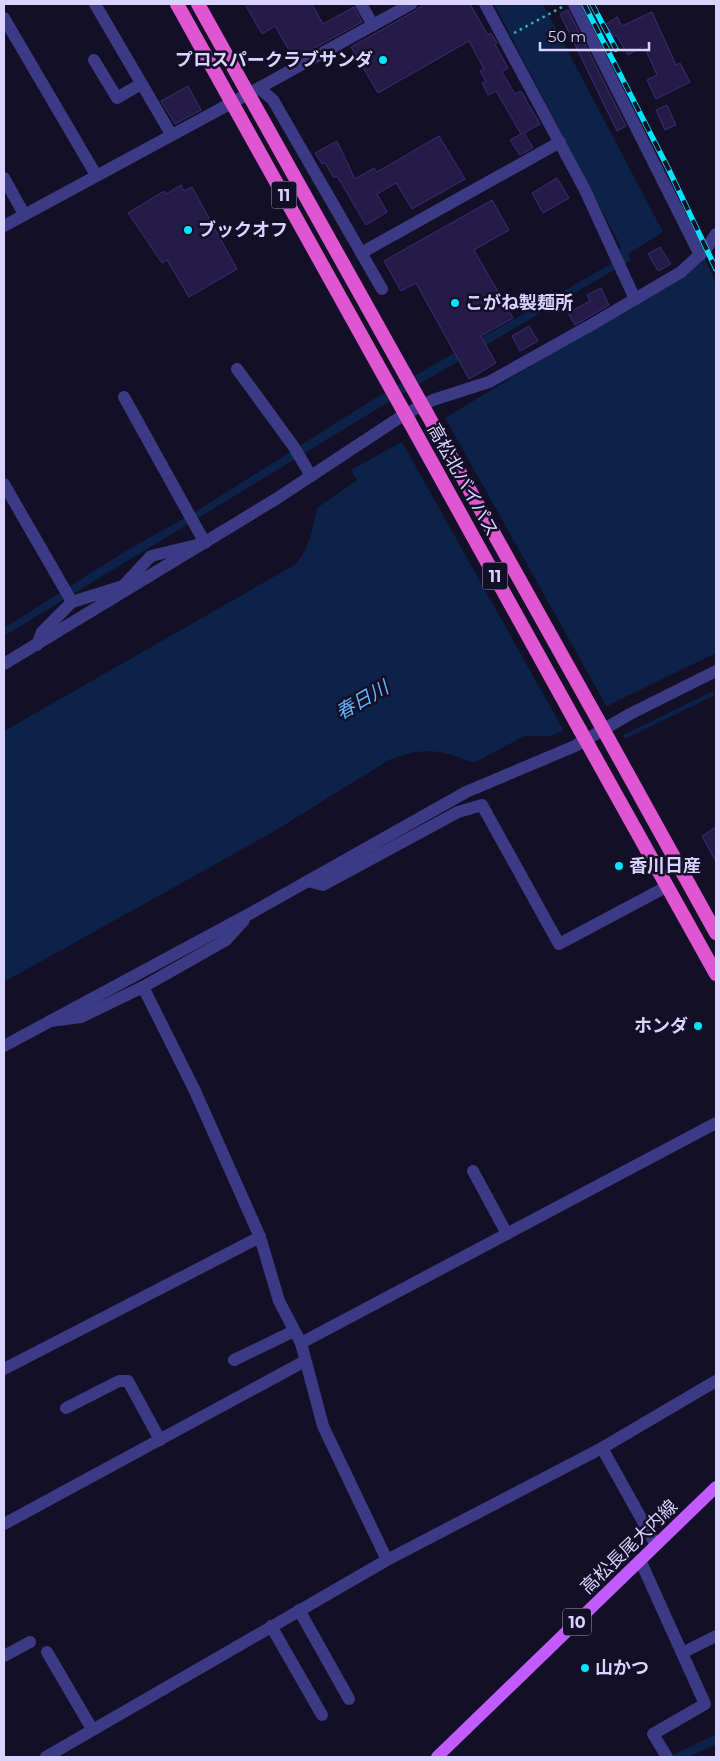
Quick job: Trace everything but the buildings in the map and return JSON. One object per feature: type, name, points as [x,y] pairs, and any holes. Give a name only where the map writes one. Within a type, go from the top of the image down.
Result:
[{"type":"highway","name":"高松北バイパス","points":[[177,4],[716,974]]},
{"type":"highway","name":"高松北バイパス","points":[[198,4],[254,91],[406,378],[716,933]]},
{"type":"highway","points":[[643,843],[660,834]]},
{"type":"main road","name":"高松長尾大内線","points":[[437,1757],[716,1486]]},
{"type":"street","points":[[95,4],[171,134]]},
{"type":"street","points":[[362,4],[373,24]]},
{"type":"street","points":[[4,226],[410,4]]},
{"type":"street","points":[[485,4],[560,142],[635,299]]},
{"type":"street","points":[[574,4],[700,255]]},
{"type":"street","points":[[4,18],[96,176]]},
{"type":"street","points":[[94,60],[117,98],[142,84]]},
{"type":"street","points":[[254,91],[273,100],[382,289]]},
{"type":"street","points":[[361,252],[560,142]]},
{"type":"street","points":[[4,178],[24,214]]},
{"type":"street","points":[[4,664],[407,418],[421,404],[488,382],[680,272],[700,255],[716,234]]},
{"type":"street","points":[[237,369],[297,452],[311,476]]},
{"type":"street","points":[[124,398],[205,543]]},
{"type":"street","points":[[4,484],[72,602]]},
{"type":"street","points":[[37,645],[42,632],[72,602],[124,589]]},
{"type":"street","points":[[4,1046],[251,913],[466,792],[600,725],[716,671]]},
{"type":"street","points":[[308,881],[324,885],[458,812],[482,805],[559,944],[666,886]]},
{"type":"street","points":[[50,1021],[81,1017],[143,988],[226,940],[251,913]]},
{"type":"street","points":[[143,988],[194,1091],[260,1237],[279,1301],[301,1343],[323,1426],[387,1560]]},
{"type":"street","points":[[301,1343],[716,1123]]},
{"type":"street","points":[[473,1171],[507,1234]]},
{"type":"street","points":[[4,1369],[260,1237]]},
{"type":"street","points":[[234,1360],[294,1331]]},
{"type":"street","points":[[4,1524],[306,1361]]},
{"type":"street","points":[[66,1408],[119,1381],[128,1381],[160,1440]]},
{"type":"street","points":[[46,1757],[387,1560],[602,1448],[716,1381]]},
{"type":"street","points":[[602,1448],[656,1545]]},
{"type":"street","points":[[640,1560],[705,1704],[653,1734],[667,1757]]},
{"type":"street","points":[[299,1610],[349,1698]]},
{"type":"street","points":[[271,1626],[322,1715]]},
{"type":"street","points":[[682,1653],[716,1636]]},
{"type":"street","points":[[4,1656],[30,1642]]},
{"type":"street","points":[[47,1652],[92,1729]]},
{"type":"path","points":[[509,36],[554,11]]},
{"type":"water","points":[[494,4],[543,4],[663,232],[628,254],[631,260],[382,406],[4,636],[4,628],[129,549],[192,514],[377,397],[611,264],[621,247]]},
{"type":"water","name":"春日川","points":[[716,252],[716,653],[615,702],[563,731],[549,736],[524,736],[474,763],[441,752],[432,751],[412,753],[389,760],[273,832],[4,982],[4,731],[296,564],[307,545],[317,508],[357,480],[351,470],[452,414]]},
{"type":"water","points":[[716,1734],[716,1744],[689,1757],[669,1757]]},
{"type":"pier","points":[[714,251],[716,257],[716,283],[704,257]]},
{"type":"pier","points":[[444,416],[608,709],[565,733],[401,440]]},
{"type":"waterway","points":[[626,736],[712,694]]},
{"type":"railway","points":[[584,4],[668,168],[716,269]]},
{"type":"railway","points":[[592,4],[616,49]]},
{"type":"place","name":"プロスパークラブサンダ","points":[[383,60]]},
{"type":"place","name":"ブックオフ","points":[[188,230]]},
{"type":"place","name":"こがね製麺所","points":[[455,303]]},
{"type":"place","name":"香川日産","points":[[619,866]]},
{"type":"place","name":"ホンダ","points":[[698,1026]]},
{"type":"place","name":"山かつ","points":[[585,1668]]}]
